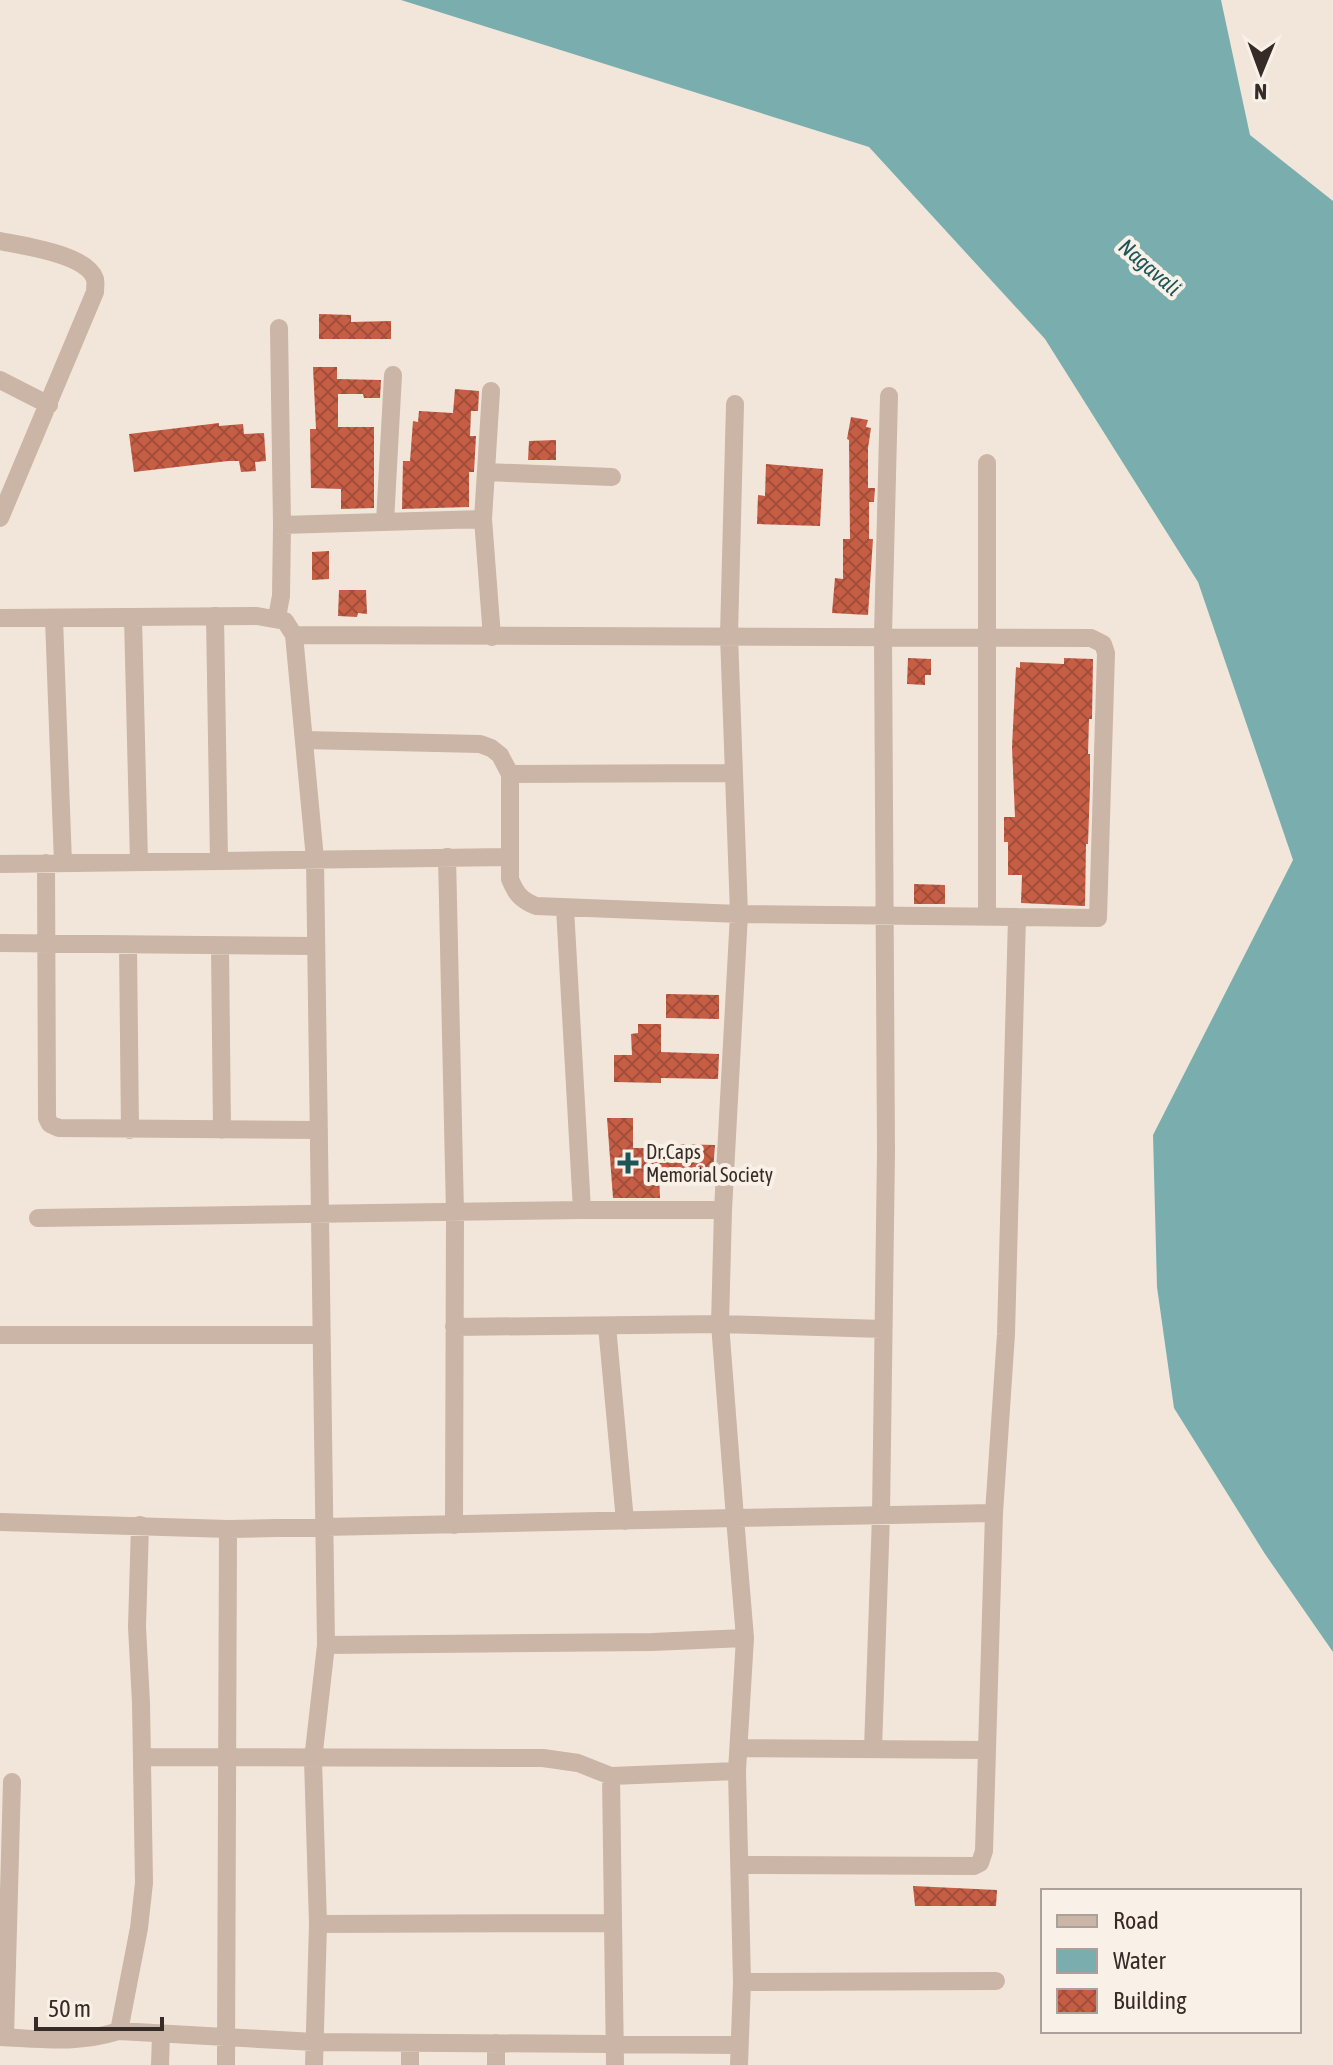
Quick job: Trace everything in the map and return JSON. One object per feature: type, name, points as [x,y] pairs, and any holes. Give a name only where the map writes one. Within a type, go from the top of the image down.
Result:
[{"type":"street","points":[[0,241],[66,256],[85,267],[95,278],[90,311],[0,518]]},
{"type":"street","points":[[277,617],[281,596],[282,525],[279,328]]},
{"type":"street","points":[[385,522],[393,375]]},
{"type":"street","points":[[0,380],[49,405]]},
{"type":"street","points":[[491,391],[483,519],[492,637]]},
{"type":"street","points":[[873,1749],[881,1515],[886,916],[883,635],[889,396]]},
{"type":"street","points":[[735,404],[729,635],[739,914],[720,1324],[745,1638],[737,1771],[742,1982],[739,2065]]},
{"type":"street","points":[[987,463],[987,917]]},
{"type":"street","points":[[486,472],[612,477]]},
{"type":"street","points":[[282,525],[483,519]]},
{"type":"street","points":[[215,616],[219,861]]},
{"type":"street","points":[[0,618],[277,617],[291,626],[294,635],[315,859],[319,1130],[326,1645],[313,1760],[318,1924],[314,2065]]},
{"type":"street","points":[[133,618],[139,862]]},
{"type":"street","points":[[54,619],[54,863],[46,944],[47,1118],[50,1124],[59,1128],[130,1130],[319,1130]]},
{"type":"street","points":[[294,635],[1091,638],[1103,644],[1106,653],[1098,918],[739,914],[536,906],[515,892],[510,879],[510,774],[500,755],[491,748],[480,744],[304,740]]},
{"type":"street","points":[[510,774],[734,773]]},
{"type":"street","points":[[447,857],[455,1213],[454,1525]]},
{"type":"street","points":[[0,864],[508,857]]},
{"type":"street","points":[[565,908],[582,1210]]},
{"type":"street","points":[[739,1865],[974,1866],[980,1863],[984,1851],[994,1513],[1006,1334],[1017,917]]},
{"type":"street","points":[[0,943],[316,946]]},
{"type":"street","points":[[128,946],[130,1130]]},
{"type":"street","points":[[220,947],[222,1130]]},
{"type":"street","points":[[38,1218],[723,1210]]},
{"type":"street","points":[[454,1327],[720,1324],[883,1329]]},
{"type":"street","points":[[607,1326],[625,1521]]},
{"type":"street","points":[[0,1335],[321,1335]]},
{"type":"street","points":[[0,1522],[228,1529],[994,1513]]},
{"type":"street","points":[[119,2031],[139,1928],[144,1883],[137,1627],[140,1525]]},
{"type":"street","points":[[226,2065],[228,1529]]},
{"type":"street","points":[[326,1645],[652,1642],[745,1638]]},
{"type":"street","points":[[739,1748],[987,1750]]},
{"type":"street","points":[[142,1757],[313,1760],[543,1758],[578,1763],[611,1776],[737,1771]]},
{"type":"street","points":[[611,1776],[615,2065]]},
{"type":"street","points":[[12,1782],[2,2037],[91,2040],[119,2031],[314,2042],[739,2045]]},
{"type":"street","points":[[318,1924],[612,1923]]},
{"type":"street","points":[[742,1982],[996,1981]]},
{"type":"street","points":[[160,2065],[161,2034]]},
{"type":"street","points":[[410,2043],[410,2065]]},
{"type":"street","points":[[496,2043],[496,2065]]},
{"type":"water","name":"Nagavali","points":[[401,0],[1221,0],[1250,135],[1333,201],[1333,1652],[1265,1554],[1174,1408],[1157,1287],[1153,1135],[1293,860],[1198,582],[1045,339],[869,147]]},
{"type":"building","points":[[319,314],[351,315],[351,322],[391,321],[391,339],[319,339]]},
{"type":"building","points":[[313,367],[337,367],[337,379],[381,380],[380,398],[338,394],[338,427],[374,427],[374,508],[341,509],[341,489],[311,488],[310,429],[316,429]]},
{"type":"building","points":[[455,389],[479,391],[478,411],[471,411],[470,436],[476,436],[474,472],[469,472],[469,507],[402,509],[403,461],[410,461],[413,421],[418,422],[419,411],[453,413]]},
{"type":"building","points":[[851,417],[868,420],[866,427],[871,428],[868,488],[875,488],[874,502],[869,502],[869,539],[873,539],[868,615],[832,613],[835,578],[843,579],[843,539],[850,539],[847,439]]},
{"type":"building","points":[[219,423],[219,426],[243,424],[244,434],[264,433],[266,461],[255,462],[256,471],[241,472],[239,461],[228,461],[134,472],[129,434]]},
{"type":"building","points":[[556,440],[556,460],[528,460],[529,441]]},
{"type":"building","points":[[766,464],[823,469],[820,526],[757,524],[758,495],[765,496]]},
{"type":"building","points":[[329,551],[329,579],[312,580],[312,552]]},
{"type":"building","points":[[339,590],[366,590],[367,614],[338,616]]},
{"type":"building","points":[[908,658],[931,659],[931,675],[925,675],[925,685],[907,684]]},
{"type":"building","points":[[1064,658],[1093,659],[1085,906],[1021,903],[1022,875],[1008,875],[1008,842],[1004,842],[1004,817],[1015,817],[1012,747],[1016,667],[1020,668],[1020,662],[1064,664]]},
{"type":"building","points":[[914,884],[945,885],[945,904],[914,904]]},
{"type":"building","points":[[666,994],[719,995],[719,1019],[666,1018]]},
{"type":"building","points":[[638,1024],[661,1024],[661,1052],[719,1054],[718,1079],[661,1078],[661,1083],[614,1082],[614,1055],[632,1055],[631,1034],[638,1033]]},
{"type":"building","points":[[607,1118],[633,1118],[633,1148],[674,1148],[674,1144],[715,1145],[713,1171],[662,1171],[659,1175],[660,1198],[613,1198]]},
{"type":"building","points":[[913,1886],[997,1890],[996,1906],[915,1906]]},
{"type":"place","name":"Dr.Caps Memorial Society","points":[[628,1163]]}]
